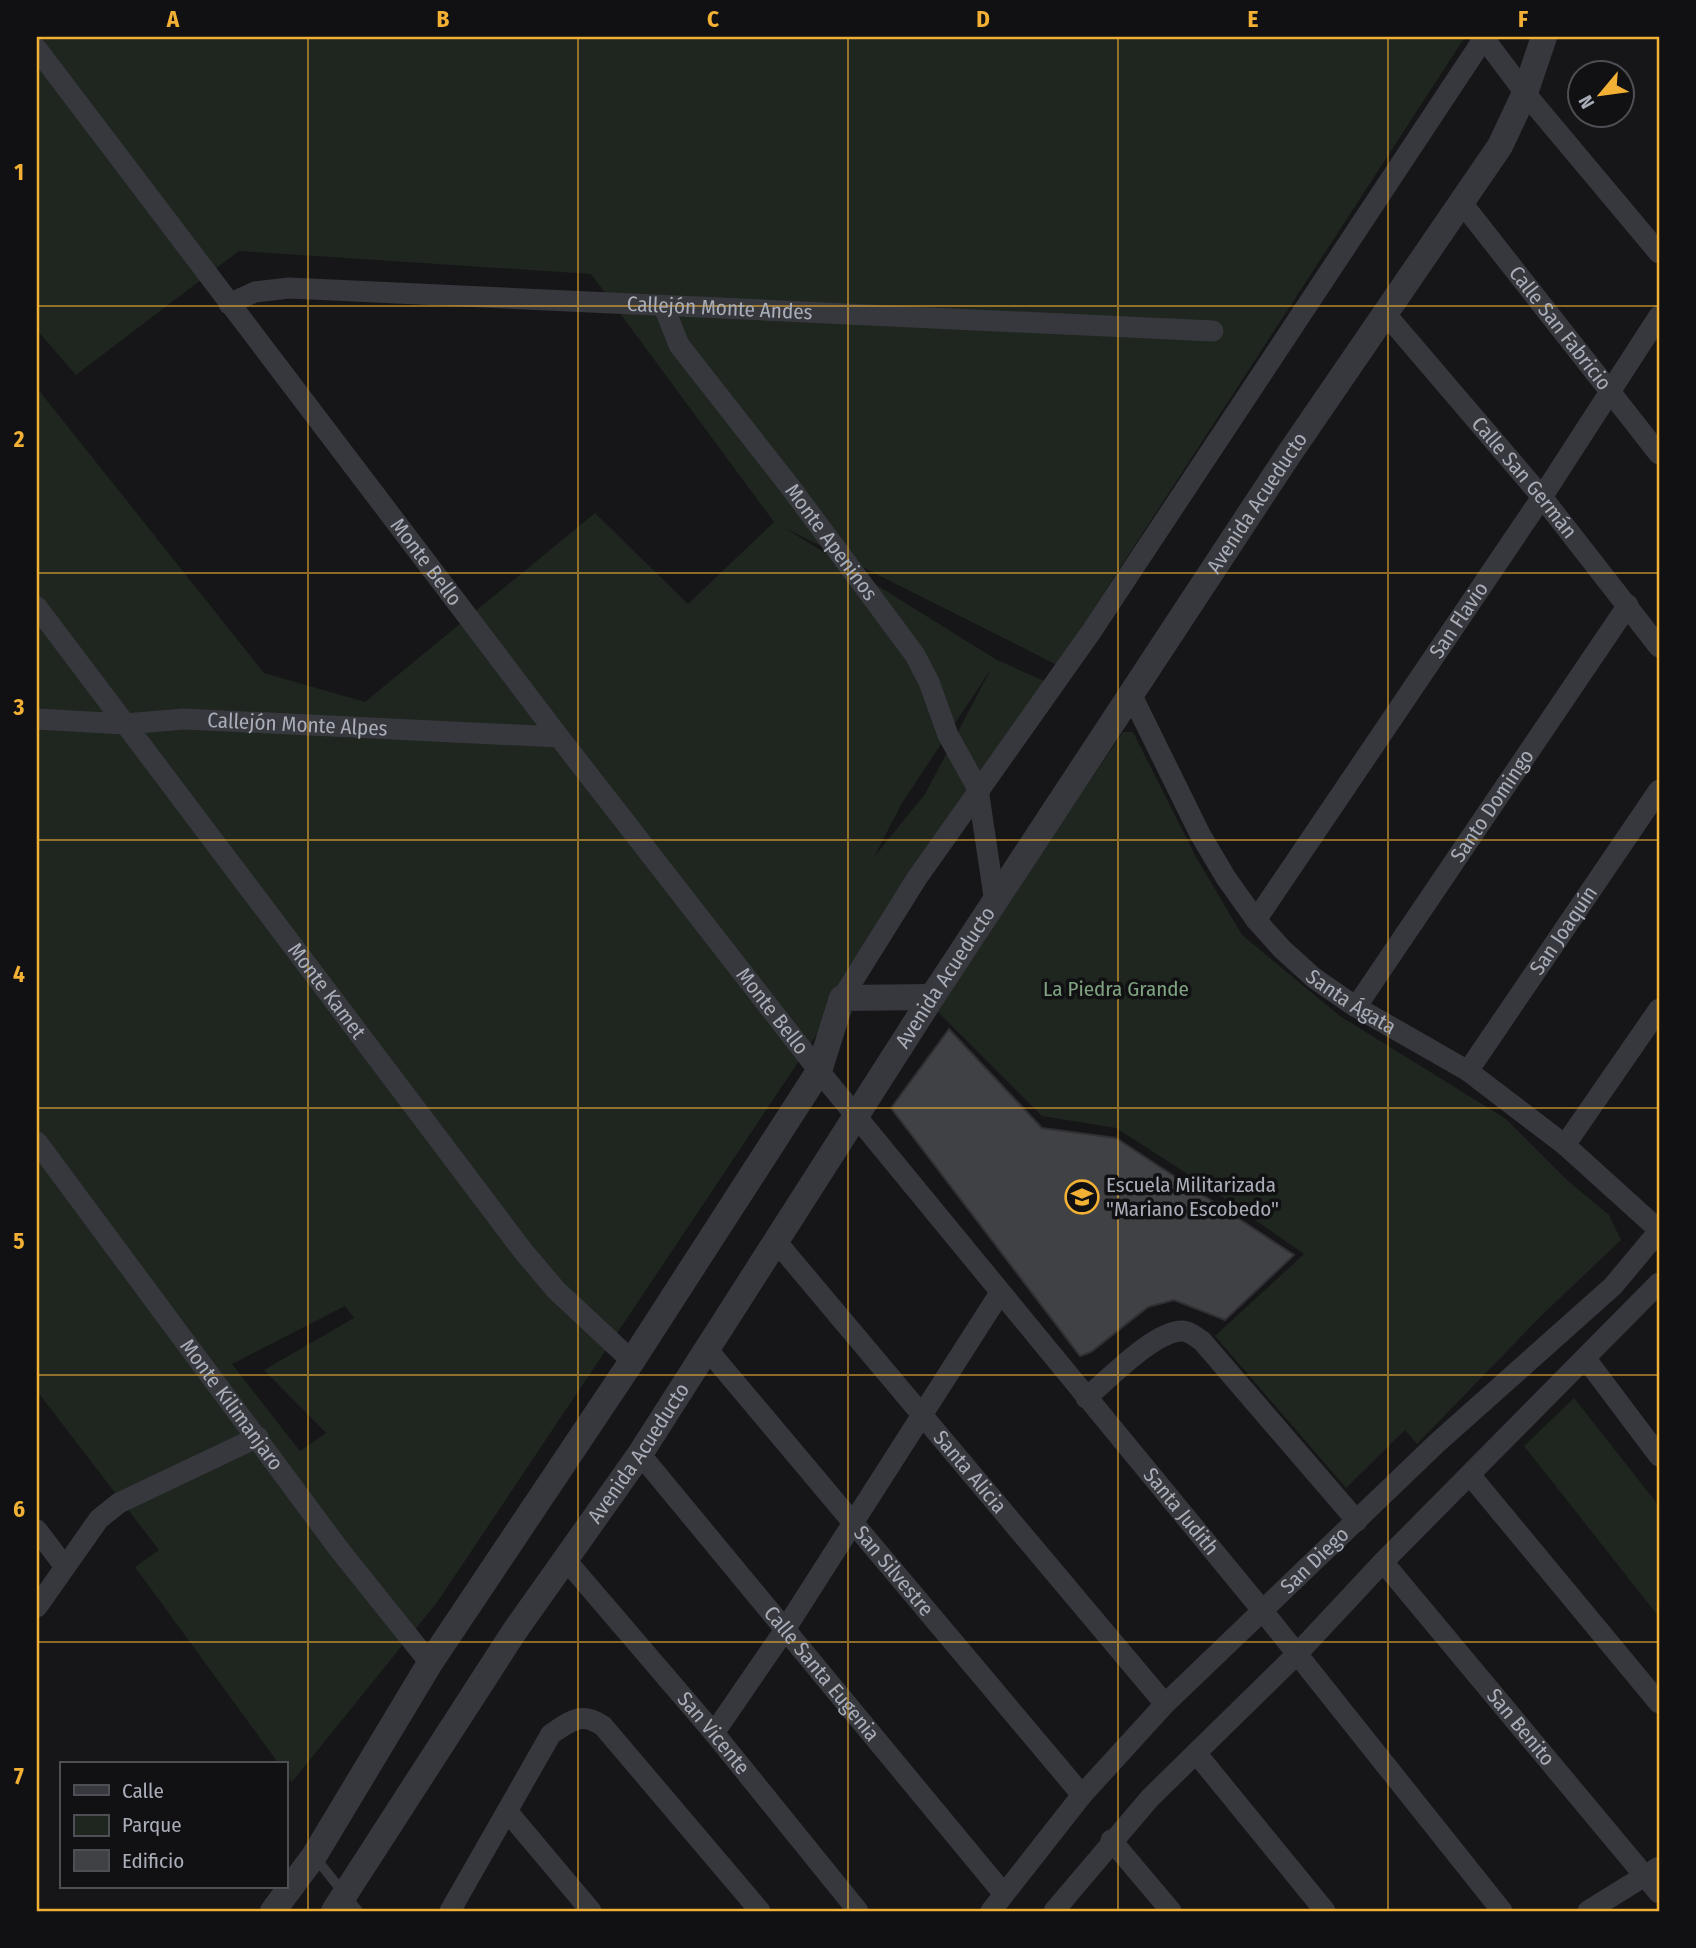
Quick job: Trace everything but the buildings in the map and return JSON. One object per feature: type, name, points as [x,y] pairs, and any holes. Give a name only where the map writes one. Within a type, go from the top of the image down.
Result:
[{"type":"street","points":[[273,1911],[314,1856],[430,1663],[632,1361],[819,1071],[842,998],[917,878],[1091,632],[1484,37],[1525,93],[1659,253]]},
{"type":"street","name":"Avenida Acueducto","points":[[346,1906],[565,1559],[640,1454],[932,997],[1384,312],[1500,146],[1525,93],[1544,37]]},
{"type":"street","name":"Monte Bello","points":[[37,49],[559,737],[855,1116]]},
{"type":"street","name":"Calle San Fabricio","points":[[1462,203],[1659,454]]},
{"type":"street","name":"Callejón Monte Andes","points":[[229,304],[255,292],[289,288],[1213,331]]},
{"type":"street","name":"Monte Apeninos","points":[[664,307],[679,345],[792,488],[915,655],[929,682],[948,735],[978,789]]},
{"type":"street","name":"Calle San Germán","points":[[1384,312],[1542,497],[1659,648]]},
{"type":"street","name":"San Flavio","points":[[1256,920],[1542,497],[1659,316]]},
{"type":"street","name":"Santo Domingo","points":[[1356,1007],[1628,605]]},
{"type":"street","name":"Monte Kamet","points":[[37,607],[523,1251],[556,1290],[632,1361]]},
{"type":"street","name":"Santa Ágata","points":[[1131,694],[1200,834],[1256,920],[1314,978],[1356,1007],[1468,1071],[1565,1145],[1659,1231]]},
{"type":"street","name":"Callejón Monte Alpes","points":[[37,719],[125,724],[184,719],[559,737]]},
{"type":"street","points":[[978,789],[995,903]]},
{"type":"street","name":"San Joaquín","points":[[1468,1071],[1659,790]]},
{"type":"street","points":[[842,998],[932,997]]},
{"type":"street","points":[[1565,1145],[1659,1009]]},
{"type":"street","name":"Santa Judith","points":[[855,1116],[1262,1610],[1503,1911]]},
{"type":"street","name":"Monte Kilimanjaro","points":[[37,1142],[338,1548],[430,1663]]},
{"type":"street","name":"San Diego","points":[[990,1911],[1082,1795],[1165,1704],[1437,1443],[1613,1286],[1659,1231]]},
{"type":"street","name":"Santa Alicia","points":[[775,1240],[1165,1704]]},
{"type":"street","points":[[1054,1911],[1111,1840],[1296,1655],[1383,1562],[1659,1283]]},
{"type":"street","points":[[714,1733],[784,1630],[1000,1293]]},
{"type":"street","points":[[1086,1398],[1165,1336],[1183,1331],[1193,1335],[1202,1341],[1357,1521]]},
{"type":"street","name":"San Silvestre","points":[[707,1349],[852,1525],[1082,1795]]},
{"type":"street","points":[[1586,1359],[1659,1456]]},
{"type":"street","points":[[37,1607],[99,1519],[119,1503],[258,1437]]},
{"type":"street","name":"Calle Santa Eugenia","points":[[640,1454],[1003,1893]]},
{"type":"street","points":[[1470,1475],[1659,1703]]},
{"type":"street","points":[[37,1530],[65,1567]]},
{"type":"street","name":"San Vicente","points":[[565,1559],[714,1733],[858,1911]]},
{"type":"street","name":"San Benito","points":[[1383,1562],[1652,1871],[1659,1893]]},
{"type":"street","points":[[450,1911],[551,1734],[576,1717],[591,1718],[603,1726],[760,1911]]},
{"type":"street","points":[[1196,1753],[1325,1911]]},
{"type":"street","points":[[507,1811],[592,1911]]},
{"type":"street","points":[[1111,1840],[1171,1911]]},
{"type":"street","points":[[1588,1911],[1652,1871]]},
{"type":"lane","points":[[314,1856],[346,1906]]},
{"type":"green space","points":[[37,37],[1465,37],[1057,665],[785,528],[997,660],[1051,684],[438,1601],[292,1782],[287,1776],[287,1762],[278,1762],[135,1567],[159,1550],[37,1391],[37,388],[264,673],[365,702],[595,513],[688,604],[774,522],[591,274],[239,251],[76,375],[37,330]],"holes":[[[991,669],[925,794],[874,857],[902,803]],[[345,1306],[354,1318],[264,1370],[326,1433],[300,1451],[232,1364]]]},
{"type":"green space","name":"La Piedra Grande","points":[[1123,732],[1133,732],[1196,857],[1242,935],[1340,1016],[1506,1119],[1568,1181],[1609,1215],[1621,1240],[1540,1317],[1417,1444],[1405,1430],[1346,1488],[1215,1336],[1304,1254],[1205,1185],[1116,1128],[1042,1116],[935,1009]]},
{"type":"green space","points":[[1574,1398],[1659,1506],[1659,1617],[1524,1446]]},
{"type":"place","name":"Escuela Militarizada \"Mariano Escobedo\"","points":[[1082,1197]]}]
